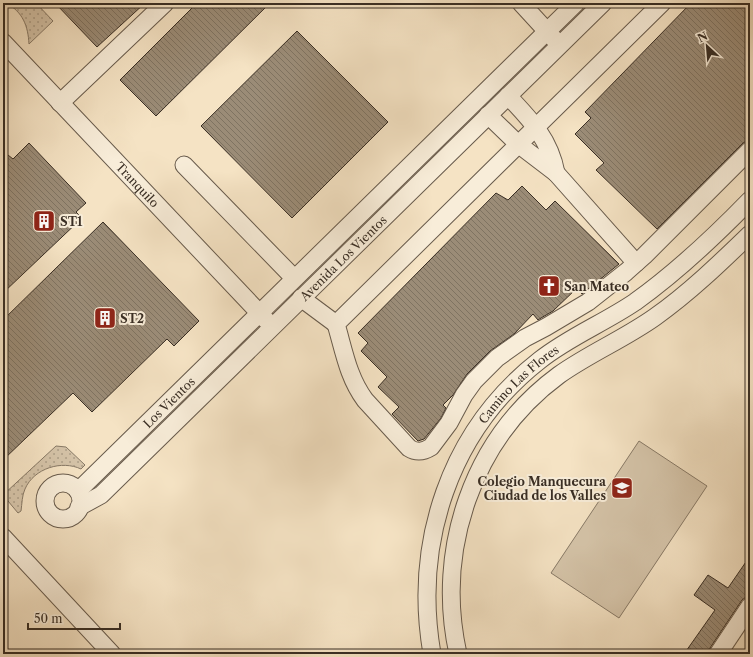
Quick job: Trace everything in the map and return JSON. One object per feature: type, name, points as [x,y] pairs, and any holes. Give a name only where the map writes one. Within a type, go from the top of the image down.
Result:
[{"type":"street","points":[[60,103],[164,3]]},
{"type":"street","points":[[521,3],[560,45]]},
{"type":"street","name":"Avenida Los Vientos","points":[[259,313],[576,3]]},
{"type":"street","name":"Avenida Los Vientos","points":[[78,490],[67,483],[54,486],[46,496],[46,505],[50,513],[57,518],[66,518],[74,515],[79,507],[101,495],[603,3]]},
{"type":"street","points":[[336,324],[662,3]]},
{"type":"street","name":"Tranquilo","points":[[3,42],[272,326]]},
{"type":"street","points":[[508,96],[536,127],[547,143],[556,173]]},
{"type":"street","points":[[488,115],[518,144],[556,173],[636,263]]},
{"type":"street","points":[[301,298],[336,324],[349,373],[358,391],[365,400],[409,448],[413,451],[422,451],[431,447],[449,423],[464,395],[478,377],[497,358],[525,338],[588,302],[607,288],[636,263],[750,150]]},
{"type":"street","points":[[184,165],[294,278]]},
{"type":"street","name":"Camino Las Flores","points":[[432,654],[428,626],[427,593],[430,550],[434,528],[448,483],[458,461],[477,428],[499,399],[539,361],[571,339],[614,315],[655,286],[706,243],[750,200]]},
{"type":"street","name":"Camino Las Flores","points":[[458,654],[451,603],[452,565],[455,543],[466,502],[484,462],[496,442],[514,418],[547,385],[573,366],[655,317],[699,282],[750,234]]},
{"type":"street","name":"Los Vientos","points":[[78,490],[259,313]]},
{"type":"street","points":[[78,490],[81,499],[79,507]]},
{"type":"street","points":[[3,537],[112,654]]},
{"type":"street","points":[[718,654],[750,606]]},
{"type":"shaded area","points":[[6,3],[36,3],[53,21],[29,44],[24,20],[17,11]]},
{"type":"shaded area","points":[[639,441],[707,486],[619,618],[551,573]]},
{"type":"shaded area","points":[[56,446],[66,447],[85,465],[81,469],[66,465],[57,466],[42,471],[35,476],[25,489],[21,511],[18,513],[3,495]]},
{"type":"building","points":[[55,3],[145,3],[97,47]]},
{"type":"building","points":[[197,3],[270,3],[156,116],[120,80]]},
{"type":"building","points":[[691,3],[750,3],[750,139],[743,143],[657,229],[596,170],[604,163],[575,134],[591,118],[585,112]]},
{"type":"building","points":[[297,31],[388,122],[292,218],[201,126]]},
{"type":"building","name":"ST1","points":[[29,143],[86,203],[76,212],[82,218],[3,293],[3,160],[8,155],[13,159]]},
{"type":"building","points":[[522,186],[546,210],[555,201],[619,264],[582,294],[577,288],[553,311],[538,320],[533,314],[514,334],[490,351],[467,374],[453,395],[443,405],[446,408],[441,418],[424,439],[418,441],[392,414],[399,407],[378,387],[387,377],[361,351],[368,343],[358,333],[496,193],[508,200]]},
{"type":"building","name":"ST2","points":[[103,222],[199,321],[174,346],[167,339],[92,412],[73,393],[3,460],[3,320]]},
{"type":"building","points":[[750,556],[750,594],[742,600],[710,648],[708,654],[684,654],[715,610],[694,595],[708,575],[728,588]]},
{"type":"place","name":"ST1","points":[[44,221]]},
{"type":"place","name":"San Mateo","points":[[549,286]]},
{"type":"place","name":"ST2","points":[[105,318]]},
{"type":"place","name":"Colegio Manquecura Ciudad de los Valles","points":[[622,488]]}]
